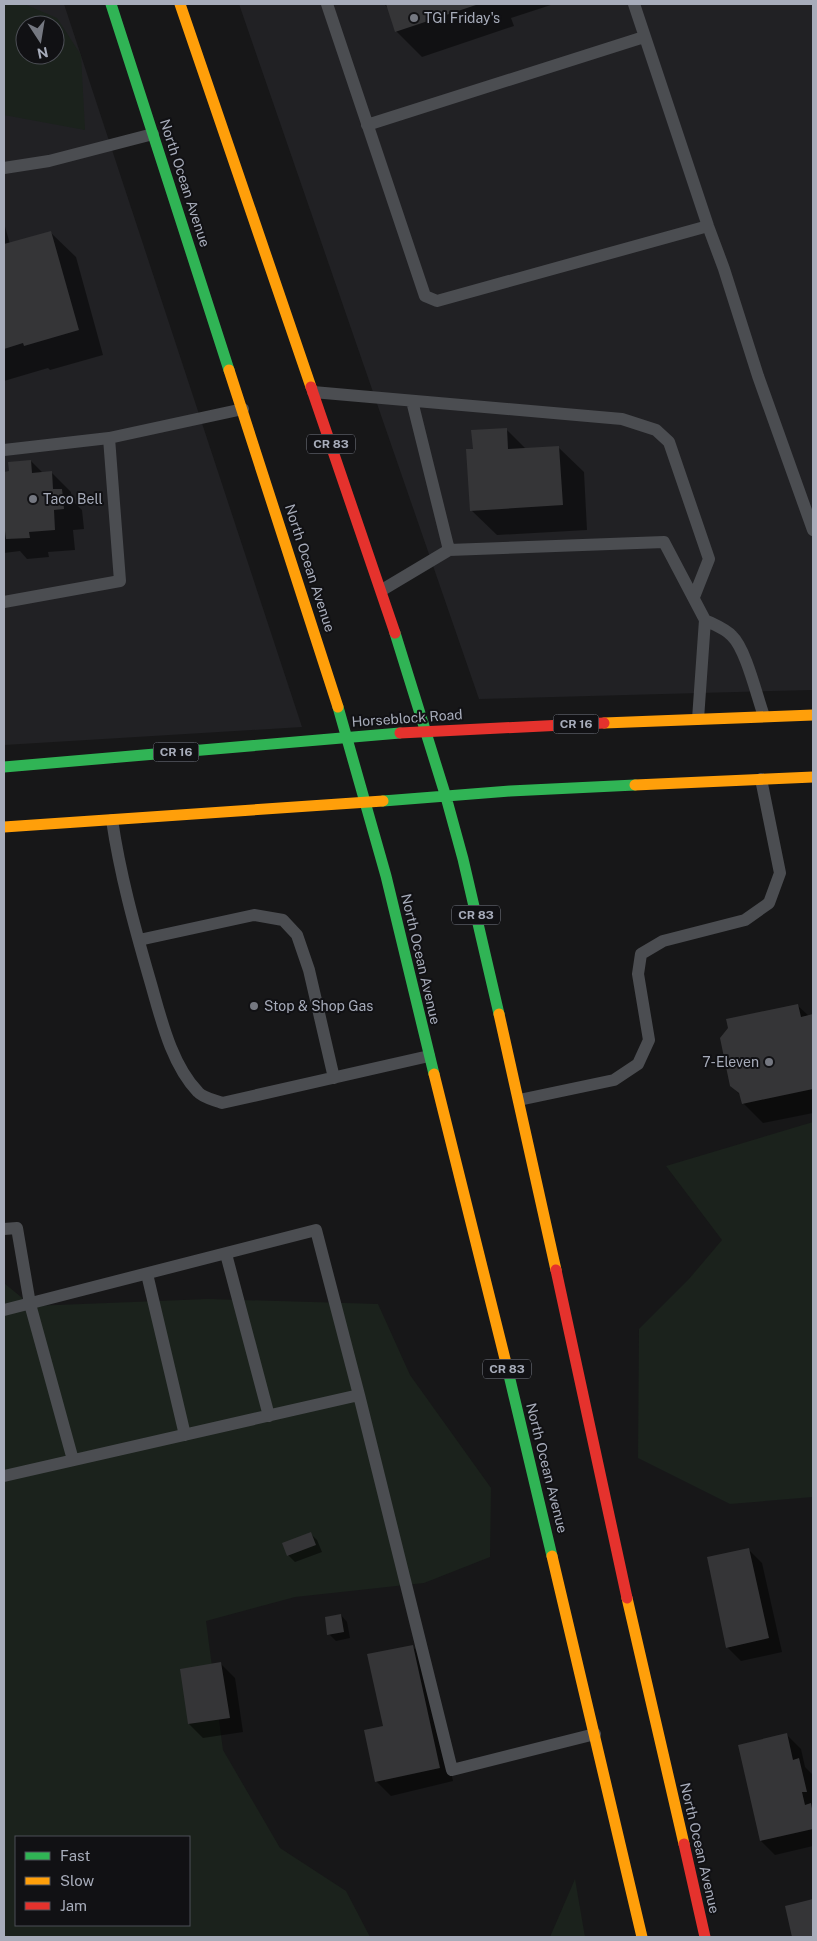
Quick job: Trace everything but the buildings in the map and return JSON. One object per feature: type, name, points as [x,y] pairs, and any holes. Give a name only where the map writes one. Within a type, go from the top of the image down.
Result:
[{"type":"main road","name":"North Ocean Avenue","points":[[111,4],[348,737],[386,876],[520,1420],[642,1937]]},
{"type":"main road","name":"North Ocean Avenue","points":[[180,4],[382,590],[427,732],[463,859],[519,1100],[632,1620],[705,1937]]},
{"type":"main road","name":"Horseblock Road","points":[[4,768],[348,737],[813,715]]},
{"type":"main road","points":[[4,826],[366,803],[510,791],[813,777]]},
{"type":"lane","points":[[327,4],[425,296],[437,301],[708,226]]},
{"type":"lane","points":[[634,4],[724,269],[758,376],[813,530]]},
{"type":"lane","points":[[367,125],[644,37]]},
{"type":"lane","points":[[4,168],[49,161],[153,134]]},
{"type":"lane","points":[[313,392],[622,419],[656,430],[670,442],[709,559],[694,598]]},
{"type":"lane","points":[[412,401],[449,550]]},
{"type":"lane","points":[[4,450],[109,438],[243,409]]},
{"type":"lane","points":[[4,602],[120,581],[109,438]]},
{"type":"lane","points":[[382,590],[449,550],[664,542],[705,620],[698,719]]},
{"type":"lane","points":[[705,620],[732,636],[746,659],[764,716]]},
{"type":"lane","points":[[519,1100],[614,1080],[638,1064],[649,1040],[638,974],[641,954],[663,941],[745,920],[769,903],[780,873],[761,779]]},
{"type":"lane","points":[[112,820],[119,865],[163,1027],[178,1063],[199,1094],[222,1103],[429,1056]]},
{"type":"lane","points":[[139,940],[254,915],[283,920],[297,935],[309,970],[334,1078]]},
{"type":"lane","points":[[4,1229],[17,1228],[30,1304],[73,1460]]},
{"type":"lane","points":[[4,1310],[316,1230],[452,1770],[594,1734]]},
{"type":"lane","points":[[226,1254],[269,1416]]},
{"type":"lane","points":[[147,1274],[186,1435]]},
{"type":"lane","points":[[4,1476],[359,1395]]},
{"type":"shaded area","points":[[4,4],[64,4],[302,727],[4,745]]},
{"type":"shaded area","points":[[4,4],[24,4],[50,15],[15,15],[15,65],[65,65],[65,30],[81,55],[85,130],[4,115]]},
{"type":"shaded area","points":[[239,4],[813,4],[813,690],[479,699]]},
{"type":"shaded area","points":[[813,1122],[813,1497],[730,1504],[638,1458],[639,1329],[689,1279],[722,1240],[666,1166]]},
{"type":"shaded area","points":[[4,1283],[32,1306],[208,1299],[378,1304],[410,1375],[491,1488],[490,1557],[424,1583],[295,1597],[206,1621],[223,1750],[280,1848],[346,1891],[370,1937],[4,1937]]},
{"type":"shaded area","points":[[575,1879],[585,1937],[550,1937]]},
{"type":"traffic: fast","points":[[111,4],[229,370]]},
{"type":"traffic: fast","points":[[395,633],[446,797],[463,859],[499,1014]]},
{"type":"traffic: fast","points":[[338,707],[386,876],[434,1074]]},
{"type":"traffic: fast","points":[[4,767],[400,733]]},
{"type":"traffic: fast","points":[[383,801],[510,791],[635,785]]},
{"type":"traffic: fast","points":[[508,1371],[552,1556]]},
{"type":"traffic: slow","points":[[180,4],[311,387]]},
{"type":"traffic: slow","points":[[229,370],[338,707]]},
{"type":"traffic: slow","points":[[604,723],[813,715]]},
{"type":"traffic: slow","points":[[635,785],[813,777]]},
{"type":"traffic: slow","points":[[4,827],[383,801]]},
{"type":"traffic: slow","points":[[499,1014],[556,1270]]},
{"type":"traffic: slow","points":[[434,1074],[508,1371]]},
{"type":"traffic: slow","points":[[552,1556],[642,1937]]},
{"type":"traffic: slow","points":[[627,1598],[684,1844]]},
{"type":"traffic: jam","points":[[311,387],[395,633]]},
{"type":"traffic: jam","points":[[400,733],[604,723]]},
{"type":"traffic: jam","points":[[556,1270],[627,1598]]},
{"type":"traffic: jam","points":[[684,1844],[705,1937]]},
{"type":"place","name":"TGI Friday's","points":[[414,18]]},
{"type":"place","name":"Taco Bell","points":[[33,499]]},
{"type":"place","name":"Stop & Shop Gas","points":[[254,1006]]},
{"type":"place","name":"7-Eleven","points":[[769,1062]]}]
